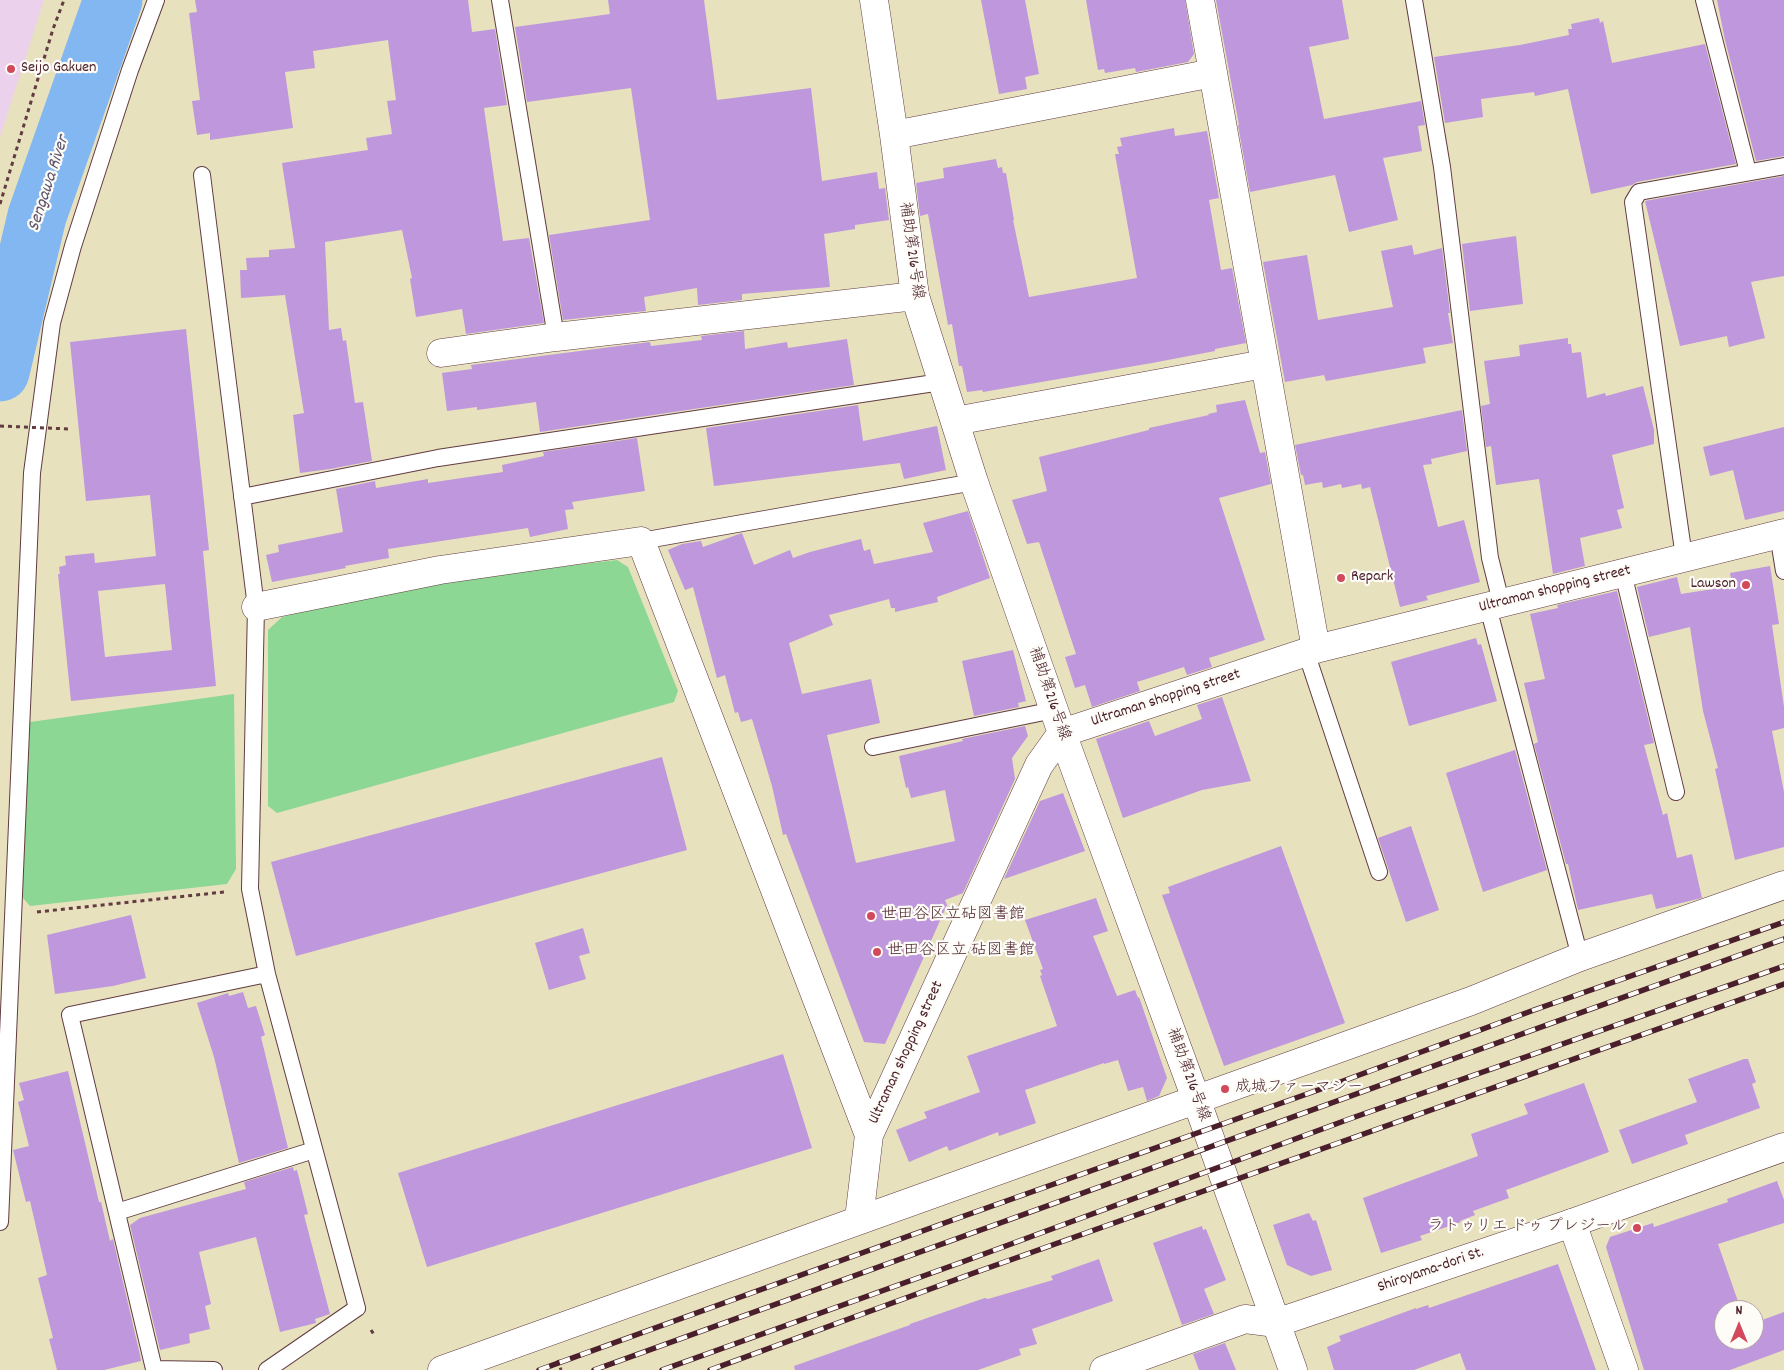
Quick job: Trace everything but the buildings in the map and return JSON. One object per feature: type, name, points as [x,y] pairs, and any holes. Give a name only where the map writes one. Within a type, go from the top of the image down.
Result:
[{"type":"street","name":"補助第216号線","points":[[874,0],[894,135],[914,296],[974,482],[1058,721],[1293,1370]]},
{"type":"street","points":[[1200,0],[1264,364],[1311,650]]},
{"type":"street","points":[[894,135],[1213,73]]},
{"type":"street","points":[[441,352],[914,296]]},
{"type":"street","points":[[955,421],[1264,364]]},
{"type":"street","name":"Ultraman shopping street","points":[[859,1220],[869,1135],[1040,765],[1058,721],[1311,650],[1781,534]]},
{"type":"street","points":[[256,607],[440,570],[641,542],[869,1135]]},
{"type":"street","points":[[442,1370],[1471,1001],[1580,957],[1784,884]]},
{"type":"street","name":"Shiroyama-dori St.","points":[[1276,1324],[1784,1148]]},
{"type":"street","points":[[1572,1223],[1624,1370]]},
{"type":"street","points":[[1104,1370],[1245,1319],[1276,1324]]},
{"type":"lane","points":[[0,1222],[32,473],[52,323],[76,237],[130,70],[156,0]]},
{"type":"lane","points":[[500,0],[556,337]]},
{"type":"lane","points":[[1414,0],[1442,167],[1490,558],[1494,605],[1580,957]]},
{"type":"lane","points":[[1704,0],[1748,172]]},
{"type":"lane","points":[[1684,557],[1633,202],[1639,192],[1784,166]]},
{"type":"lane","points":[[202,175],[256,607],[250,890],[267,974],[357,1308],[267,1370]]},
{"type":"lane","points":[[242,497],[438,458],[941,382]]},
{"type":"lane","points":[[641,542],[974,482]]},
{"type":"lane","points":[[1781,534],[1784,570]]},
{"type":"lane","points":[[1623,572],[1676,792]]},
{"type":"lane","points":[[1311,650],[1379,872]]},
{"type":"lane","points":[[873,747],[1058,721]]},
{"type":"lane","points":[[214,1370],[154,1369],[70,1015],[267,974]]},
{"type":"lane","points":[[117,1212],[314,1150]]},
{"type":"path","points":[[0,204],[53,29],[64,0]]},
{"type":"path","points":[[0,426],[69,429]]},
{"type":"path","points":[[13,914],[250,890]]},
{"type":"shaded area","name":"Seijo Gakuen","points":[[0,0],[44,0],[0,137]]},
{"type":"green space","points":[[617,560],[628,567],[678,691],[674,702],[277,813],[268,806],[268,630],[282,617],[424,583]]},
{"type":"green space","points":[[234,694],[236,869],[227,884],[30,906],[22,897],[30,722]]},
{"type":"waterway","name":"Sengawa River","points":[[0,372],[37,216],[113,0]]},
{"type":"railway","points":[[539,1370],[1335,1084],[1534,1010],[1784,922]]},
{"type":"railway","points":[[594,1370],[1784,939]]},
{"type":"railway","points":[[662,1370],[965,1261],[1352,1118],[1784,966]]},
{"type":"railway","points":[[710,1370],[971,1274],[1784,984]]},
{"type":"place","name":"Seijo Gakuen","points":[[11,69]]},
{"type":"place","name":"Repark","points":[[1341,578]]},
{"type":"place","name":"Lawson","points":[[1746,585]]},
{"type":"place","name":"世田谷区立砧図書館","points":[[871,916]]},
{"type":"place","name":"世田谷区立 砧図書館","points":[[877,952]]},
{"type":"place","name":"成城ファーマシー","points":[[1225,1089]]},
{"type":"place","name":"ラトゥリエ ドゥ プレジール","points":[[1637,1228]]}]
